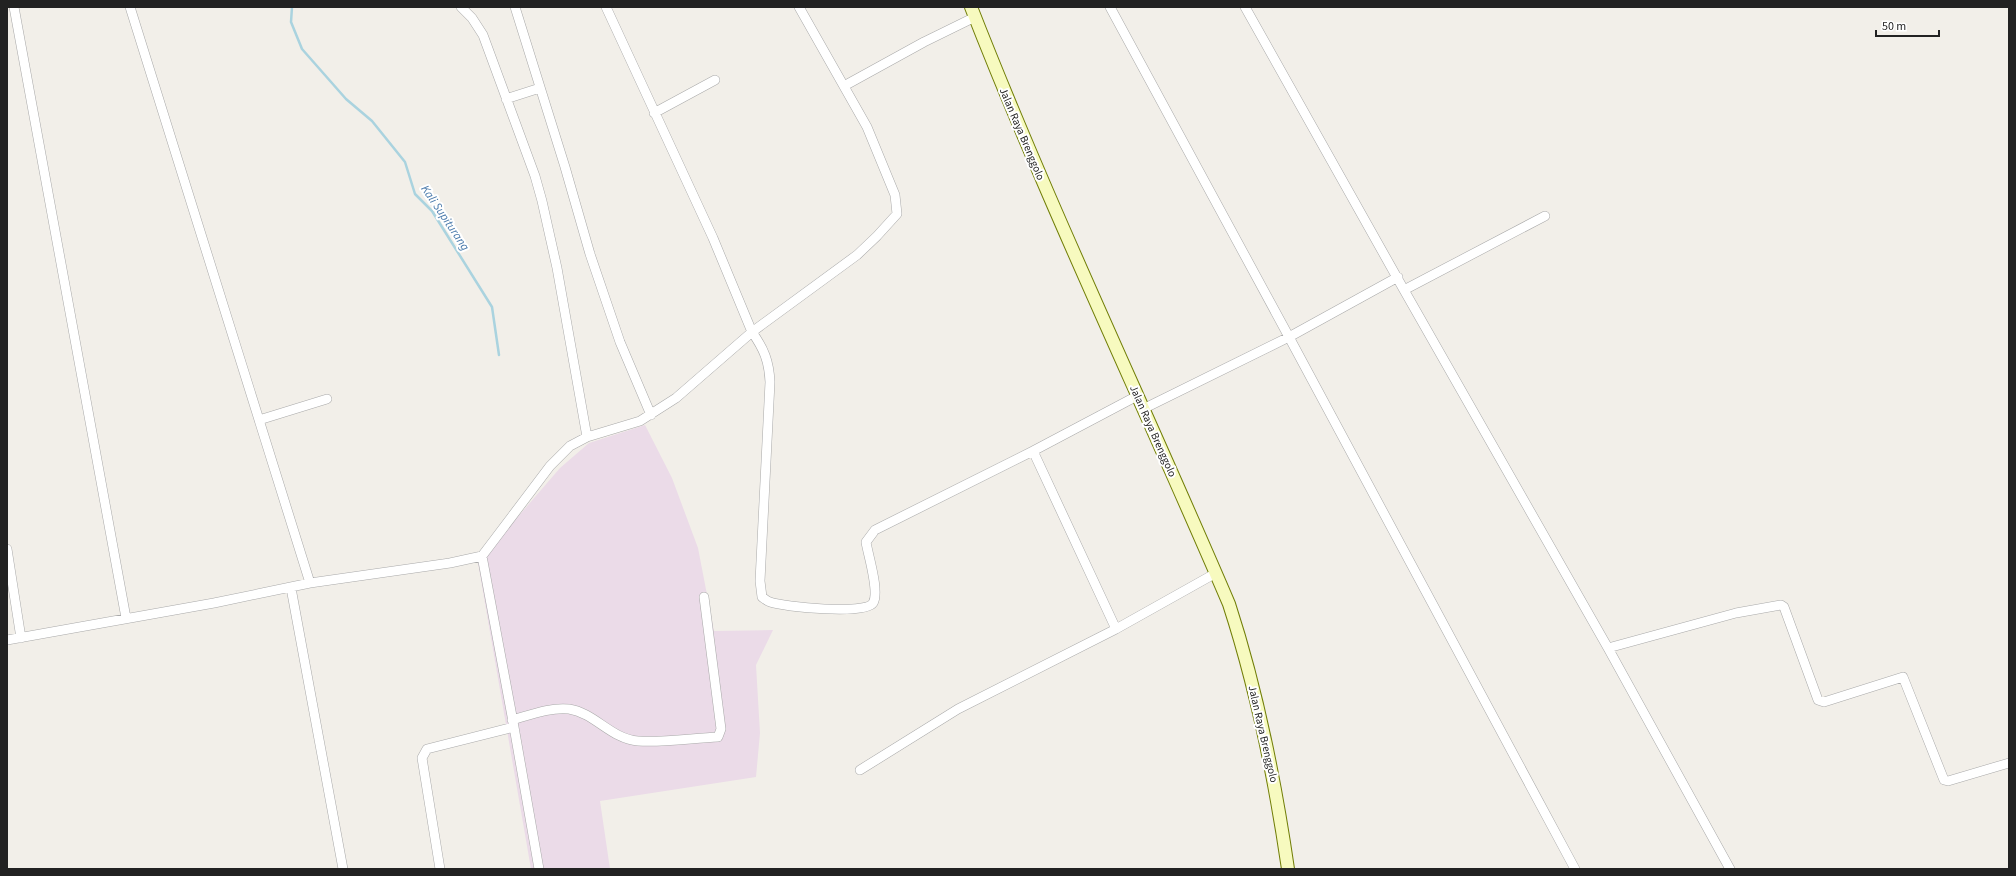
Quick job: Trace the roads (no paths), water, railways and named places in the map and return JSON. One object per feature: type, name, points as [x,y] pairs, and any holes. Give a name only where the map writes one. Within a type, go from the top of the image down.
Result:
[{"type":"main road","name":"Jalan Raya Brenggolo","points":[[973,12],[1039,176],[1086,276],[1137,396],[1216,573],[1234,618],[1267,747],[1288,869]]},
{"type":"street","points":[[14,7],[126,618]]},
{"type":"street","points":[[130,7],[310,583]]},
{"type":"street","points":[[461,7],[472,18],[483,35],[542,201],[557,268],[587,437]]},
{"type":"street","points":[[515,7],[565,167],[590,254],[620,342],[651,415]]},
{"type":"street","points":[[606,7],[713,238],[752,332],[760,343],[769,363],[770,382],[760,581],[762,597],[769,602],[795,607],[851,609],[871,605],[874,602],[876,591],[866,542],[875,530],[1033,451],[1137,396]]},
{"type":"street","points":[[7,640],[291,588],[310,583],[450,563],[482,556],[559,456],[570,446],[587,437],[640,421],[676,398],[752,332],[856,256],[897,214],[895,195],[867,127],[799,7]]},
{"type":"street","points":[[1110,7],[1576,869]]},
{"type":"street","points":[[1245,7],[1608,648],[1730,869]]},
{"type":"street","points":[[844,86],[924,42],[973,12]]},
{"type":"street","points":[[654,113],[715,80]]},
{"type":"street","points":[[506,99],[540,88]]},
{"type":"street","points":[[1404,290],[1545,216]]},
{"type":"street","points":[[1143,409],[1289,336],[1398,277]]},
{"type":"street","points":[[259,420],[327,399]]},
{"type":"street","points":[[1033,451],[1116,629]]},
{"type":"street","points":[[7,549],[21,638]]},
{"type":"street","points":[[482,556],[539,869]]},
{"type":"street","points":[[860,770],[958,709],[1116,629],[1216,573]]},
{"type":"street","points":[[291,588],[343,869]]},
{"type":"street","points":[[440,869],[422,758],[428,749],[513,724],[542,711],[569,709],[584,715],[621,738],[638,741],[718,737],[721,729],[704,597]]},
{"type":"street","points":[[1608,648],[1736,613],[1781,605],[1784,607],[1818,700],[1824,702],[1903,677],[1944,780],[1948,781],[2009,764]]},
{"type":"waterway","name":"Kali Supiturang","points":[[292,7],[291,22],[302,49],[346,99],[372,121],[405,162],[415,194],[432,211],[492,307],[499,355]]}]
